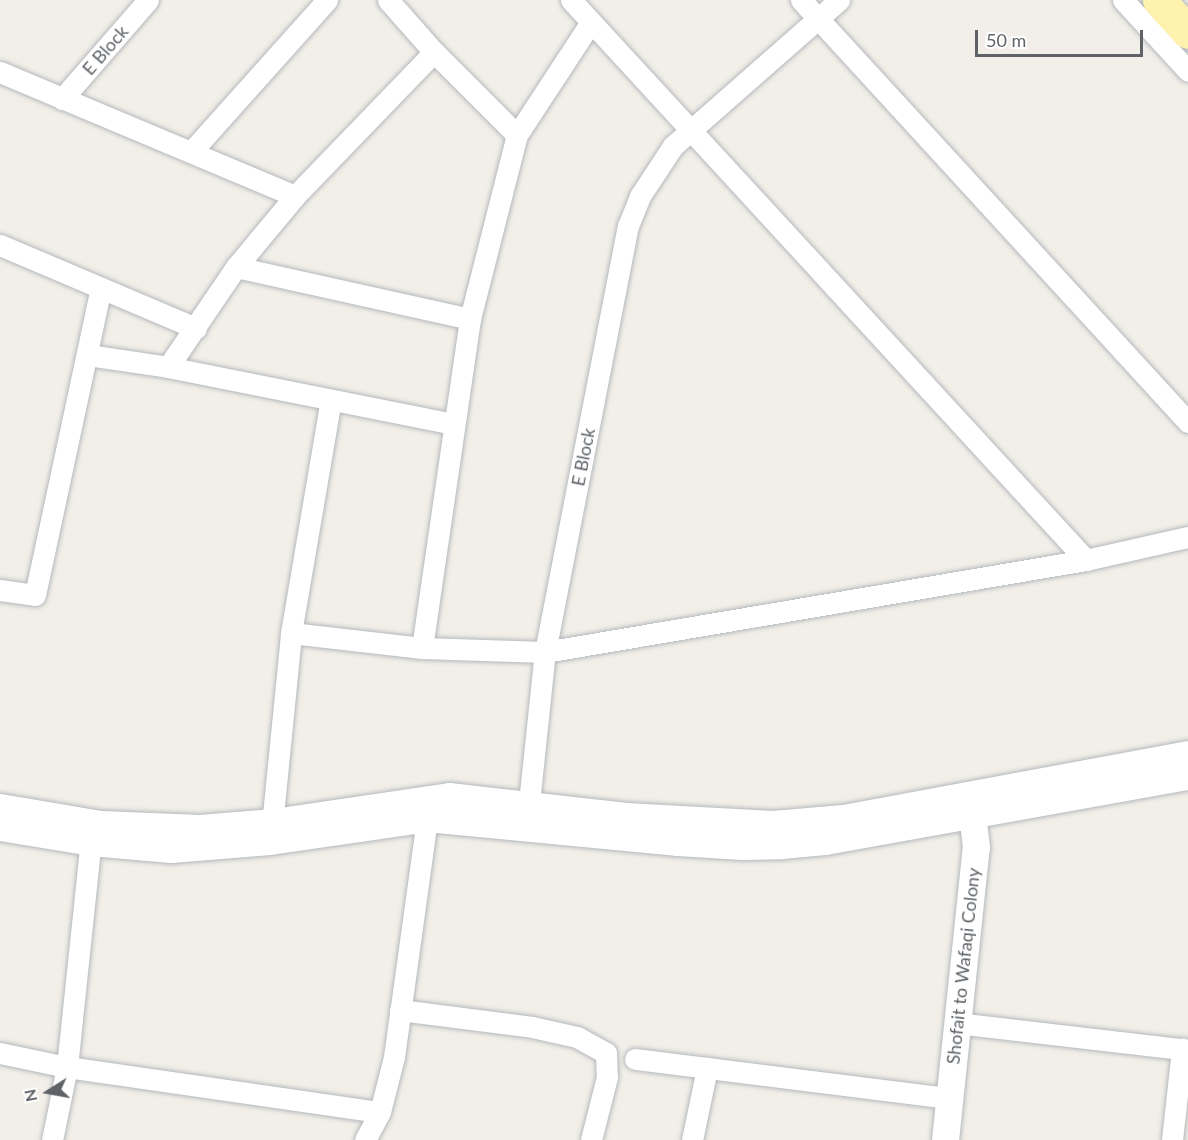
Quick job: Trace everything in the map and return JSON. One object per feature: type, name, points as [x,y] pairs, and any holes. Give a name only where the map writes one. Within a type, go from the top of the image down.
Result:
[{"type":"main road","points":[[1159,0],[1188,32]]},
{"type":"street","name":"E Block","points":[[62,99],[148,0]]},
{"type":"street","points":[[191,152],[327,0]]},
{"type":"street","points":[[388,0],[434,52],[517,135]]},
{"type":"street","points":[[571,0],[1086,560]]},
{"type":"street","points":[[801,0],[1188,422]]},
{"type":"street","name":"E Block","points":[[529,803],[545,652],[628,226],[640,196],[673,146],[839,0]]},
{"type":"street","points":[[1123,0],[1188,71]]},
{"type":"street","points":[[422,648],[470,319],[517,135],[591,22]]},
{"type":"street","points":[[168,367],[236,267],[295,196],[434,52]]},
{"type":"street","points":[[0,72],[295,196]]},
{"type":"street","points":[[0,245],[196,328]]},
{"type":"street","points":[[236,267],[470,319]]},
{"type":"street","points":[[0,591],[35,596],[101,288]]},
{"type":"street","points":[[88,355],[168,367],[453,424]]},
{"type":"street","points":[[271,831],[291,633],[331,400]]},
{"type":"street","points":[[291,633],[422,648],[545,652],[1086,560],[1188,537]]},
{"type":"street","points":[[0,807],[92,832],[171,849],[271,831],[427,808],[742,846],[825,841],[972,803],[1188,754]]},
{"type":"street","points":[[427,808],[449,796],[529,803],[626,816],[772,824],[843,818],[1188,776]]},
{"type":"street","name":"Shofait to Wafaqi Colony","points":[[945,1140],[976,847],[972,803]]},
{"type":"street","points":[[365,1140],[380,1112],[394,1057],[427,808]]},
{"type":"street","points":[[0,827],[92,832]]},
{"type":"street","points":[[52,1140],[67,1067],[92,832]]},
{"type":"street","points":[[400,1010],[532,1027],[577,1037],[606,1053],[607,1077],[591,1140]]},
{"type":"street","points":[[956,1023],[1185,1050],[1173,1140]]},
{"type":"street","points":[[0,1053],[67,1067],[380,1112]]},
{"type":"street","points":[[634,1059],[949,1098]]},
{"type":"street","points":[[692,1140],[707,1068]]}]
